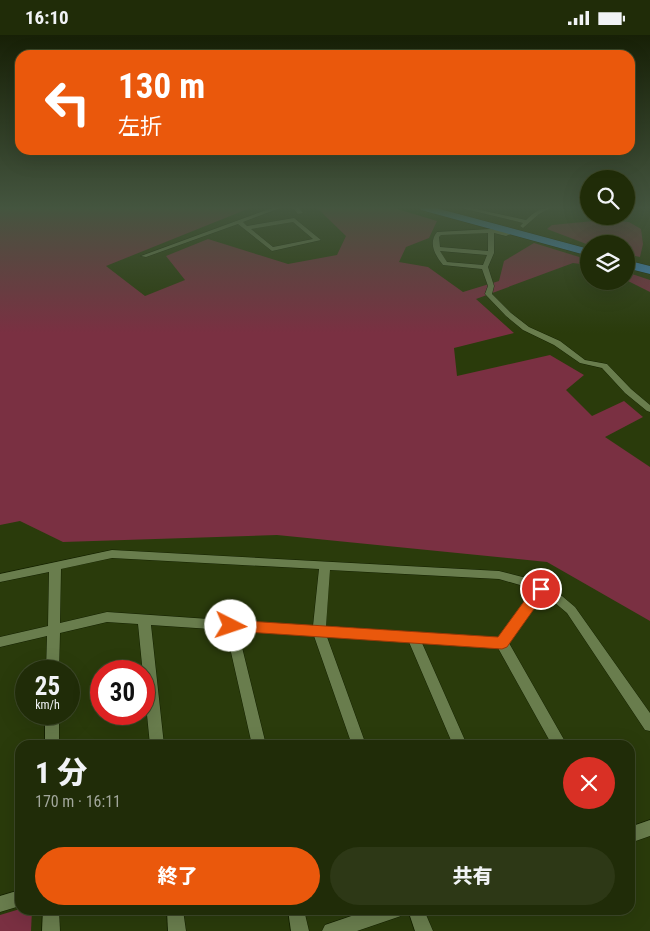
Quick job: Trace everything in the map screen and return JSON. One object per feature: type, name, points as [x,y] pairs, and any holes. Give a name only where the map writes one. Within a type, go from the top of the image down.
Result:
[{"type":"highway","points":[[635,261],[650,265]]},
{"type":"highway","points":[[635,266],[650,270]]},
{"type":"street","points":[[144,256],[161,250]]},
{"type":"street","points":[[436,250],[445,264],[485,267]]},
{"type":"street","points":[[447,250],[491,253]]},
{"type":"street","points":[[491,250],[485,267],[491,286],[488,294],[496,303],[530,331],[558,343],[580,361],[588,365],[604,366],[650,409]]},
{"type":"street","points":[[0,578],[112,554],[499,575],[530,583],[571,610],[650,725]]},
{"type":"street","points":[[325,565],[319,632],[357,740]]},
{"type":"street","points":[[53,660],[54,566]]},
{"type":"street","points":[[502,643],[541,589]]},
{"type":"street","points":[[0,642],[53,628],[107,617],[502,643]]},
{"type":"street","points":[[144,619],[156,740]]},
{"type":"street","points":[[231,626],[258,740]]},
{"type":"street","points":[[413,637],[458,740]]},
{"type":"street","points":[[502,643],[557,740]]},
{"type":"street","points":[[52,725],[52,740]]},
{"type":"street","points":[[635,833],[650,828]]},
{"type":"street","points":[[0,904],[15,900]]},
{"type":"street","points":[[51,915],[51,931]]},
{"type":"street","points":[[175,915],[177,931]]},
{"type":"street","points":[[297,915],[300,931]]},
{"type":"street","points":[[331,931],[379,915]]},
{"type":"street","points":[[418,915],[424,931]]},
{"type":"shaded area","points":[[0,250],[146,250],[106,266],[145,296],[185,280],[166,256],[181,250],[243,250],[288,264],[337,255],[339,250],[405,250],[399,262],[428,267],[463,292],[499,281],[504,261],[523,250],[556,250],[580,257],[580,264],[573,263],[476,299],[514,333],[454,348],[457,376],[550,355],[584,375],[566,390],[592,416],[624,401],[643,417],[605,437],[650,467],[650,621],[547,562],[277,535],[63,542],[20,521],[0,525]]},
{"type":"shaded area","points":[[635,250],[642,250],[640,257],[635,256]]},
{"type":"shaded area","points":[[635,275],[650,280],[650,292],[635,284]]},
{"type":"shaded area","points":[[15,910],[15,915],[32,915],[31,931],[0,931],[0,915]]},
{"type":"route","points":[[231,626],[502,643],[541,589]]}]
